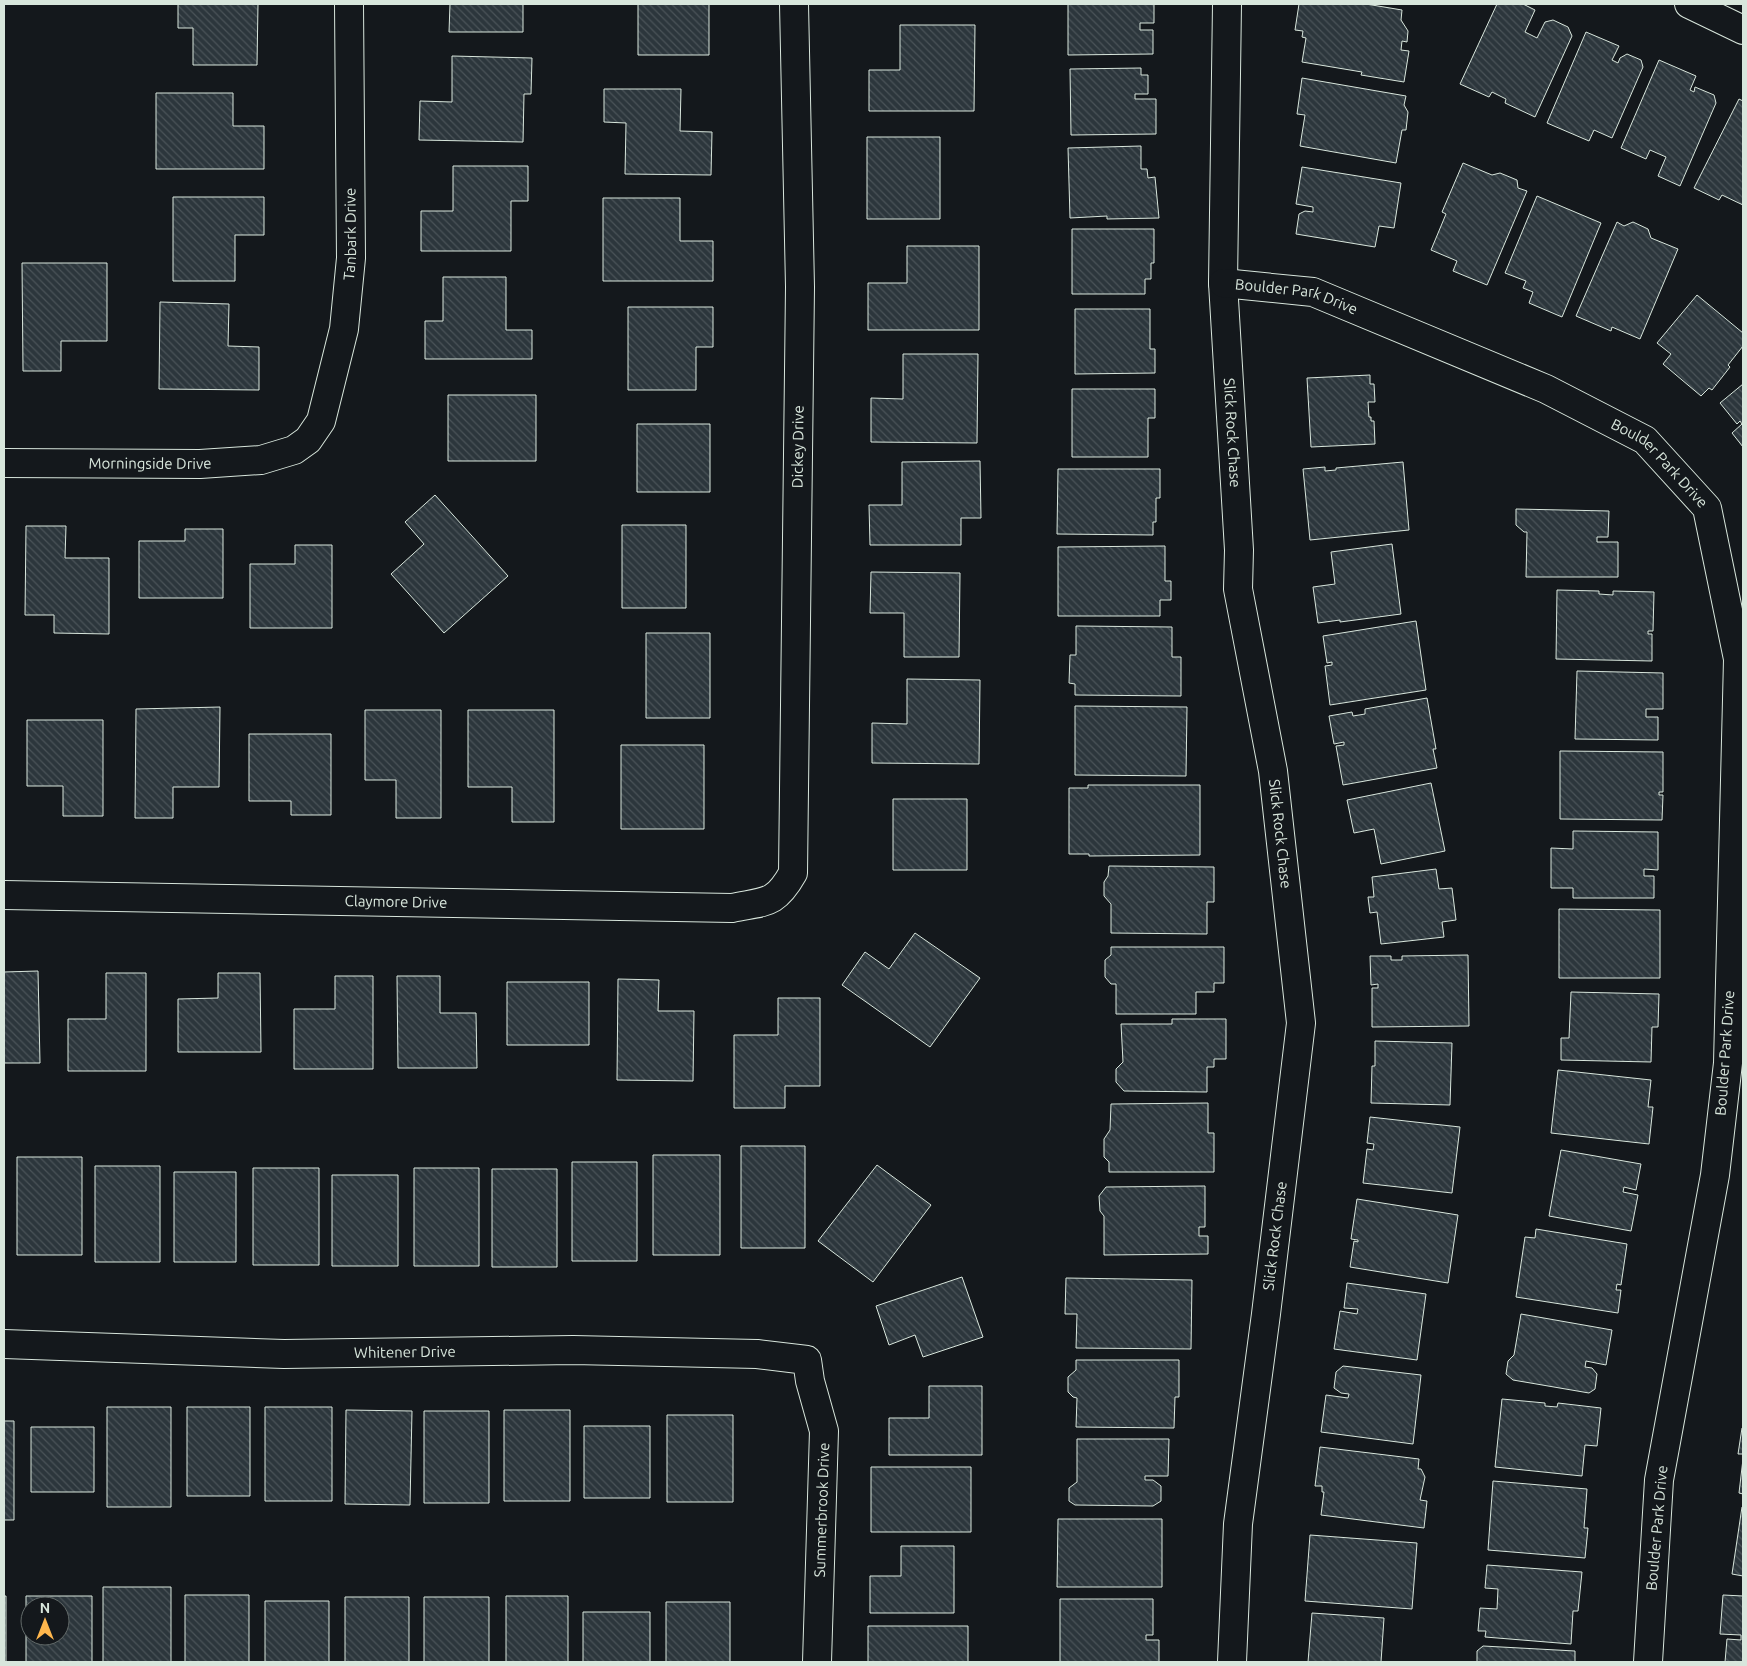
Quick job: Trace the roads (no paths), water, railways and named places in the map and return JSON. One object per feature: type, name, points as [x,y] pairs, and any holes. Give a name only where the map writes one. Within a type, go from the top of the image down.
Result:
[{"type":"street","name":"Tanbark Drive","points":[[294,450],[308,440],[321,421],[344,329],[351,258],[349,4]]},
{"type":"street","name":"Dickey Drive","points":[[784,888],[793,873],[800,297],[794,4]]},
{"type":"street","name":"Slick Rock Chase","points":[[1227,4],[1223,283],[1239,550],[1238,589],[1273,771],[1300,1022],[1266,1314],[1238,1524],[1232,1662]]},
{"type":"street","points":[[1689,4],[1743,30]]},
{"type":"street","name":"Boulder Park Drive","points":[[1223,283],[1313,292],[1546,389],[1645,440],[1707,508],[1738,659],[1728,1063],[1715,1175],[1659,1480],[1648,1662]]},
{"type":"street","name":"Morningside Drive","points":[[4,463],[200,464],[261,460],[294,450]]},
{"type":"street","name":"Claymore Drive","points":[[4,895],[732,908],[770,901],[784,888]]},
{"type":"street","name":"Whitener Drive","points":[[4,1344],[284,1354],[573,1350],[747,1354],[807,1360]]},
{"type":"street","name":"Summerbrook Drive","points":[[807,1360],[810,1381],[824,1430],[817,1662]]}]
